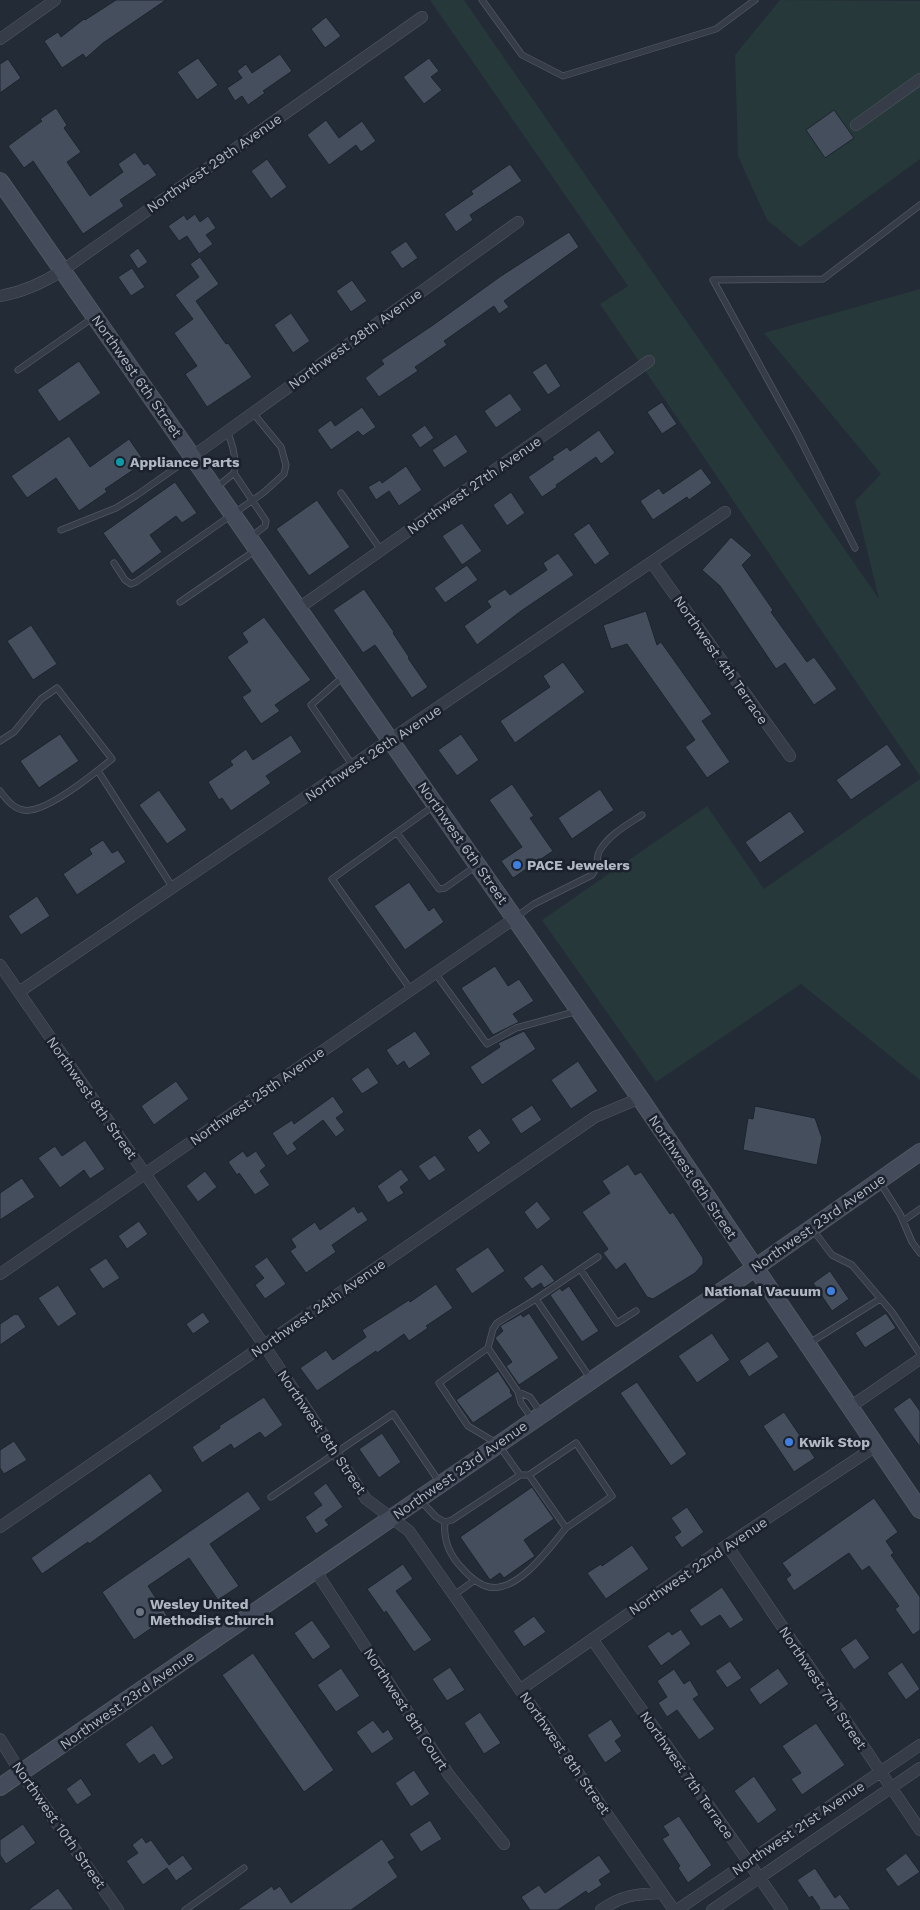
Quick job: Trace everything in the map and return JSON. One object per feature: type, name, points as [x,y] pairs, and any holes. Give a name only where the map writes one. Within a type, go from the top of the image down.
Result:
[{"type":"main road","name":"Northwest 6th Street","points":[[0,181],[640,1098],[920,1510]]},
{"type":"main road","name":"Northwest 23rd Avenue","points":[[0,1787],[755,1268],[920,1152]]},
{"type":"street","points":[[0,39],[55,0]]},
{"type":"street","name":"Northwest 29th Avenue","points":[[0,296],[18,293],[33,287],[63,270],[422,17]]},
{"type":"street","points":[[856,125],[920,79]]},
{"type":"street","name":"Northwest 28th Avenue","points":[[192,456],[518,222]]},
{"type":"street","name":"Northwest 27th Avenue","points":[[299,608],[649,361]]},
{"type":"street","name":"Northwest 26th Avenue","points":[[20,992],[725,512]]},
{"type":"street","name":"Northwest 4th Terrace","points":[[652,563],[790,756]]},
{"type":"street","name":"Northwest 25th Avenue","points":[[0,1274],[515,918]]},
{"type":"street","name":"Northwest 8th Street","points":[[0,965],[264,1345],[366,1499],[408,1531],[675,1910]]},
{"type":"street","name":"Northwest 24th Avenue","points":[[0,1527],[595,1117],[640,1098]]},
{"type":"street","points":[[850,1407],[920,1359]]},
{"type":"street","name":"Northwest 22nd Avenue","points":[[521,1689],[727,1545],[876,1446]]},
{"type":"street","name":"Northwest 7th Street","points":[[727,1545],[920,1830]]},
{"type":"street","name":"Northwest 8th Court","points":[[315,1570],[449,1775],[504,1844]]},
{"type":"street","name":"Northwest 7th Terrace","points":[[592,1639],[782,1910]]},
{"type":"street","name":"Northwest 10th Street","points":[[0,1739],[21,1773],[118,1910]]},
{"type":"street","name":"Northwest 21st Avenue","points":[[675,1910],[920,1746]]},
{"type":"street","name":"Northwest 21st Avenue","points":[[712,1910],[920,1768]]},
{"type":"street","points":[[601,1910],[616,1899],[641,1894],[662,1893]]},
{"type":"lane","points":[[482,0],[522,55],[562,76],[716,29],[755,0]]},
{"type":"lane","points":[[855,548],[796,431],[713,280],[823,279],[920,204]]},
{"type":"lane","points":[[18,370],[95,316]]},
{"type":"lane","points":[[114,563],[125,580],[131,584],[136,582],[252,501],[284,474],[286,465],[281,447],[253,413]]},
{"type":"lane","points":[[180,602],[254,543],[265,526],[266,521],[234,473],[234,449],[227,432]]},
{"type":"lane","points":[[61,530],[116,508],[192,456]]},
{"type":"lane","points":[[215,488],[234,473]]},
{"type":"lane","points":[[341,493],[381,550]]},
{"type":"lane","points":[[345,675],[311,705],[353,766]]},
{"type":"lane","points":[[0,741],[14,732],[36,704],[57,688],[112,759],[56,800],[34,811],[22,810],[9,802],[0,791]]},
{"type":"lane","points":[[98,771],[173,888]]},
{"type":"lane","points":[[411,990],[332,879],[436,804]]},
{"type":"lane","points":[[515,918],[534,904],[592,875],[597,868],[599,851],[619,830],[642,814]]},
{"type":"lane","points":[[396,833],[439,890],[445,888],[478,865]]},
{"type":"lane","points":[[435,973],[487,1044],[516,1028],[579,1010]]},
{"type":"lane","points":[[878,1181],[920,1253]]},
{"type":"lane","points":[[903,1221],[920,1209]]},
{"type":"lane","points":[[811,1228],[832,1254],[852,1266],[892,1312],[920,1354]]},
{"type":"lane","points":[[520,1475],[498,1444],[468,1426],[438,1383],[488,1348],[493,1329],[498,1324],[598,1257]]},
{"type":"lane","points":[[580,1269],[617,1324],[636,1311]]},
{"type":"lane","points":[[536,1299],[591,1380]]},
{"type":"lane","points":[[808,1345],[880,1299]]},
{"type":"lane","points":[[488,1348],[518,1392],[521,1402],[537,1417]]},
{"type":"lane","points":[[518,1392],[530,1397],[537,1417]]},
{"type":"lane","points":[[271,1497],[393,1414],[441,1484]]},
{"type":"lane","points":[[419,1499],[436,1517],[445,1522],[452,1520],[520,1475],[529,1475],[576,1443],[612,1496],[566,1528],[534,1566],[508,1585],[498,1588],[488,1588],[475,1580],[455,1560],[447,1547],[444,1536],[445,1522]]},
{"type":"lane","points":[[529,1475],[566,1528]]},
{"type":"lane","points":[[454,1595],[475,1580]]},
{"type":"lane","points":[[185,1910],[244,1868]]},
{"type":"shaded area","points":[[430,0],[464,0],[879,599],[855,501],[881,474],[764,333],[920,289],[920,776],[600,304],[628,286]]},
{"type":"shaded area","points":[[780,0],[920,1],[920,159],[800,247],[767,220],[738,156],[735,55]]},
{"type":"shaded area","points":[[920,779],[920,1080],[801,984],[656,1082],[542,920],[707,806],[764,889]]},
{"type":"building","points":[[116,0],[166,0],[103,43],[86,58],[83,54],[62,68],[44,41],[58,32],[61,37],[84,19]]},
{"type":"building","points":[[326,17],[341,36],[325,48],[311,29]]},
{"type":"building","points":[[280,54],[292,71],[263,91],[265,93],[248,105],[242,96],[235,101],[227,88],[242,78],[237,71],[246,64],[252,73]]},
{"type":"building","points":[[198,58],[218,85],[197,100],[177,72]]},
{"type":"building","points":[[429,58],[439,71],[431,77],[442,90],[424,104],[403,77]]},
{"type":"building","points":[[8,59],[21,78],[0,93],[0,64]]},
{"type":"building","points":[[56,108],[67,125],[64,128],[81,152],[67,162],[90,196],[123,172],[118,164],[135,152],[144,165],[148,163],[157,175],[120,200],[124,206],[83,234],[33,161],[24,168],[8,146],[42,121],[40,119]]},
{"type":"building","points":[[834,110],[854,138],[825,158],[806,130]]},
{"type":"building","points":[[326,120],[339,138],[362,121],[376,141],[361,152],[356,145],[329,165],[307,135]]},
{"type":"building","points":[[267,159],[287,187],[271,199],[251,171]]},
{"type":"building","points":[[510,164],[522,181],[470,215],[473,220],[456,232],[444,214],[473,194],[471,191]]},
{"type":"building","points":[[195,214],[200,222],[208,216],[216,228],[206,235],[213,244],[199,254],[187,236],[179,241],[168,226],[184,215],[187,220]]},
{"type":"building","points":[[569,232],[579,247],[504,301],[509,307],[499,314],[494,306],[444,341],[447,345],[415,367],[418,371],[379,397],[365,378],[384,364],[381,360],[501,276]]},
{"type":"building","points":[[406,241],[418,258],[402,269],[390,252]]},
{"type":"building","points":[[138,248],[148,262],[138,269],[129,255]]},
{"type":"building","points":[[200,257],[219,284],[196,301],[252,377],[207,407],[185,374],[197,366],[174,333],[193,319],[175,295],[199,277],[190,264]]},
{"type":"building","points":[[132,268],[145,287],[131,296],[118,277]]},
{"type":"building","points":[[352,280],[367,301],[351,312],[336,291]]},
{"type":"building","points":[[291,313],[310,341],[293,353],[274,325]]},
{"type":"building","points":[[79,361],[101,393],[59,422],[37,390]]},
{"type":"building","points":[[546,363],[561,386],[548,395],[532,372]]},
{"type":"building","points":[[510,393],[522,410],[496,428],[484,411]]},
{"type":"building","points":[[662,402],[677,424],[662,434],[647,412]]},
{"type":"building","points":[[362,407],[376,427],[363,436],[358,431],[331,450],[317,430],[331,420],[335,426]]},
{"type":"building","points":[[425,425],[434,438],[420,448],[411,435]]},
{"type":"building","points":[[599,430],[615,453],[601,464],[596,457],[542,497],[528,477],[554,459],[552,457],[567,447],[570,451]]},
{"type":"building","points":[[456,434],[468,452],[444,468],[432,450]]},
{"type":"building","points":[[69,436],[90,467],[129,439],[145,462],[105,489],[107,492],[79,511],[56,478],[27,498],[11,476]]},
{"type":"building","points":[[406,466],[422,490],[399,506],[389,491],[376,500],[368,487],[380,480],[382,483]]},
{"type":"building","points":[[701,468],[712,483],[689,500],[687,497],[653,520],[640,501],[659,488],[663,494]]},
{"type":"building","points":[[175,482],[197,513],[182,523],[176,516],[150,535],[162,552],[132,574],[103,533]]},
{"type":"building","points":[[511,492],[525,513],[507,526],[493,505]]},
{"type":"building","points":[[317,500],[350,547],[309,576],[276,529]]},
{"type":"building","points":[[462,523],[482,551],[462,565],[442,536]]},
{"type":"building","points":[[589,523],[610,554],[595,565],[573,534]]},
{"type":"building","points":[[731,537],[752,555],[742,565],[773,610],[771,612],[807,662],[814,657],[837,689],[814,705],[785,663],[776,669],[720,586],[702,570]]},
{"type":"building","points":[[558,553],[574,575],[521,611],[477,645],[464,626],[491,607],[487,601],[505,589],[510,595],[547,570],[543,563]]},
{"type":"building","points":[[467,565],[478,580],[445,603],[434,588]]},
{"type":"building","points":[[364,589],[394,632],[408,658],[428,687],[412,698],[375,645],[363,653],[333,610]]},
{"type":"building","points":[[646,611],[657,645],[661,642],[712,714],[702,721],[730,762],[707,778],[685,747],[695,740],[627,644],[611,649],[603,625]]},
{"type":"building","points":[[264,617],[311,680],[275,705],[280,711],[261,724],[242,697],[251,691],[227,657],[248,642],[242,633]]},
{"type":"building","points":[[31,625],[57,664],[33,680],[7,641]]},
{"type":"building","points":[[563,662],[585,692],[515,743],[500,721],[550,687],[543,676]]},
{"type":"building","points":[[60,734],[79,761],[39,788],[20,761]]},
{"type":"building","points":[[461,734],[479,760],[457,776],[438,750]]},
{"type":"building","points":[[291,735],[302,752],[266,776],[271,783],[231,811],[222,798],[219,800],[208,782],[233,765],[230,761],[246,749],[253,760]]},
{"type":"building","points":[[887,744],[902,765],[851,800],[836,780]]},
{"type":"building","points":[[512,784],[534,816],[530,818],[553,851],[513,878],[501,861],[522,847],[489,800]]},
{"type":"building","points":[[600,789],[614,810],[572,839],[558,818]]},
{"type":"building","points":[[159,790],[187,830],[167,844],[139,805]]},
{"type":"building","points":[[790,811],[805,832],[760,863],[745,842]]},
{"type":"building","points":[[103,840],[112,853],[118,850],[126,862],[77,895],[63,874],[92,854],[89,849]]},
{"type":"building","points":[[409,882],[429,911],[434,907],[444,922],[405,950],[374,906]]},
{"type":"building","points":[[37,896],[50,916],[21,935],[8,916]]},
{"type":"building","points":[[495,966],[508,986],[519,979],[534,1001],[513,1014],[519,1022],[493,1035],[461,988]]},
{"type":"building","points":[[415,1031],[431,1054],[409,1069],[404,1061],[397,1066],[386,1050]]},
{"type":"building","points":[[524,1031],[536,1049],[482,1085],[470,1067],[500,1047],[498,1043]]},
{"type":"building","points":[[578,1061],[598,1091],[571,1109],[551,1080]]},
{"type":"building","points":[[368,1067],[379,1083],[362,1094],[351,1079]]},
{"type":"building","points":[[176,1081],[189,1099],[154,1125],[141,1106]]},
{"type":"building","points":[[333,1096],[344,1112],[336,1118],[345,1130],[336,1137],[323,1120],[293,1143],[297,1149],[287,1156],[272,1133],[292,1120],[294,1124]]},
{"type":"building","points":[[532,1105],[542,1120],[521,1134],[511,1119]]},
{"type":"building","points":[[755,1106],[815,1118],[822,1138],[817,1165],[743,1150],[748,1118],[753,1119]]},
{"type":"building","points":[[480,1128],[491,1143],[478,1153],[467,1137]]},
{"type":"building","points":[[85,1140],[105,1169],[90,1179],[84,1170],[60,1188],[38,1158],[55,1146],[62,1156]]},
{"type":"building","points":[[243,1151],[247,1157],[256,1151],[266,1166],[260,1171],[270,1185],[255,1195],[239,1173],[237,1175],[228,1162]]},
{"type":"building","points":[[435,1155],[446,1170],[429,1181],[418,1166]]},
{"type":"building","points":[[628,1164],[635,1175],[641,1172],[670,1214],[673,1212],[703,1258],[703,1264],[695,1273],[653,1299],[647,1297],[625,1263],[616,1270],[603,1253],[608,1249],[582,1212],[610,1193],[602,1181]]},
{"type":"building","points":[[401,1169],[409,1180],[400,1187],[404,1193],[388,1203],[377,1186]]},
{"type":"building","points":[[205,1171],[217,1187],[198,1202],[186,1186]]},
{"type":"building","points":[[22,1178],[35,1197],[0,1220],[0,1193]]},
{"type":"building","points":[[537,1201],[551,1219],[537,1230],[524,1212]]},
{"type":"building","points":[[354,1206],[358,1213],[362,1211],[368,1220],[332,1245],[336,1252],[306,1273],[290,1251],[296,1247],[291,1239],[315,1222],[320,1230]]},
{"type":"building","points":[[139,1221],[148,1234],[127,1249],[118,1236]]},
{"type":"building","points":[[488,1247],[505,1271],[472,1294],[455,1269]]},
{"type":"building","points":[[267,1257],[286,1284],[265,1299],[255,1285],[264,1278],[254,1266]]},
{"type":"building","points":[[106,1258],[120,1278],[103,1289],[89,1269]]},
{"type":"building","points":[[542,1264],[555,1281],[544,1288],[541,1283],[532,1289],[523,1278]]},
{"type":"building","name":"National Vacuum","points":[[830,1271],[849,1299],[832,1311],[813,1283]]},
{"type":"building","points":[[436,1284],[453,1308],[426,1326],[428,1328],[409,1341],[404,1334],[317,1391],[300,1368],[326,1350],[333,1360],[366,1337],[362,1330],[409,1300],[410,1302]]},
{"type":"building","points":[[58,1285],[77,1314],[58,1327],[38,1298]]},
{"type":"building","points":[[569,1286],[599,1331],[582,1342],[550,1295],[560,1288],[562,1291]]},
{"type":"building","points":[[203,1312],[210,1322],[193,1334],[186,1324]]},
{"type":"building","points":[[529,1313],[559,1358],[519,1385],[506,1366],[512,1362],[495,1338],[503,1331],[500,1326],[521,1314],[523,1317]]},
{"type":"building","points":[[886,1313],[896,1328],[865,1348],[855,1333]]},
{"type":"building","points":[[18,1314],[26,1327],[0,1345],[0,1324]]},
{"type":"building","points":[[712,1333],[730,1360],[697,1383],[678,1356]]},
{"type":"building","points":[[768,1341],[779,1357],[749,1377],[739,1361]]},
{"type":"building","points":[[498,1371],[513,1396],[473,1423],[456,1400]]},
{"type":"building","points":[[637,1382],[687,1454],[671,1466],[620,1393]]},
{"type":"building","points":[[264,1397],[283,1425],[265,1438],[260,1432],[234,1449],[231,1444],[202,1463],[192,1447],[220,1428],[219,1426]]},
{"type":"building","points":[[910,1397],[920,1411],[920,1447],[893,1409]]},
{"type":"building","name":"Kwik Stop","points":[[784,1412],[815,1458],[794,1472],[763,1426]]},
{"type":"building","points":[[382,1433],[401,1462],[379,1478],[359,1449]]},
{"type":"building","points":[[14,1441],[27,1460],[4,1474],[0,1468],[0,1450]]},
{"type":"building","points":[[150,1473],[163,1491],[89,1544],[88,1542],[42,1574],[31,1558]]},
{"type":"building","points":[[326,1483],[343,1507],[325,1520],[329,1525],[316,1534],[305,1517],[322,1505],[313,1493]]},
{"type":"building","points":[[532,1487],[554,1519],[524,1540],[535,1556],[504,1578],[500,1573],[490,1580],[460,1537]]},
{"type":"building","points":[[248,1491],[261,1509],[210,1544],[239,1586],[218,1600],[189,1558],[148,1586],[168,1617],[134,1640],[102,1592]]},
{"type":"building","points":[[874,1498],[898,1532],[886,1541],[894,1553],[891,1555],[920,1597],[920,1630],[913,1635],[895,1609],[899,1606],[869,1566],[862,1571],[849,1553],[794,1591],[786,1579],[791,1575],[782,1563]]},
{"type":"building","points":[[687,1507],[704,1532],[682,1548],[674,1537],[681,1532],[671,1518]]},
{"type":"building","points":[[632,1545],[649,1569],[606,1599],[587,1573],[601,1564],[602,1566]]},
{"type":"building","points":[[403,1564],[413,1579],[396,1591],[432,1640],[414,1652],[386,1611],[384,1613],[367,1589]]},
{"type":"building","points":[[722,1587],[744,1620],[730,1629],[720,1615],[701,1627],[689,1610]]},
{"type":"building","points":[[534,1616],[546,1632],[524,1647],[513,1631]]},
{"type":"building","points":[[312,1620],[331,1647],[313,1660],[294,1633]]},
{"type":"building","points":[[681,1629],[691,1644],[661,1666],[647,1646],[669,1631],[672,1635]]},
{"type":"building","points":[[856,1638],[870,1658],[854,1670],[840,1649]]},
{"type":"building","points":[[253,1653],[334,1770],[304,1792],[222,1675]]},
{"type":"building","points":[[730,1661],[742,1678],[727,1688],[715,1671]]},
{"type":"building","points":[[902,1662],[920,1689],[906,1700],[887,1673]]},
{"type":"building","points":[[450,1667],[465,1690],[447,1701],[432,1679]]},
{"type":"building","points":[[341,1668],[360,1696],[336,1712],[317,1685]]},
{"type":"building","points":[[778,1668],[789,1684],[760,1705],[749,1689]]},
{"type":"building","points":[[674,1669],[684,1684],[690,1680],[699,1695],[693,1699],[715,1729],[699,1740],[677,1710],[667,1717],[658,1703],[667,1697],[657,1681]]},
{"type":"building","points":[[480,1712],[501,1743],[484,1754],[464,1723]]},
{"type":"building","points":[[611,1719],[622,1736],[615,1741],[622,1751],[605,1763],[587,1735]]},
{"type":"building","points":[[373,1720],[383,1733],[388,1729],[394,1739],[372,1754],[356,1732]]},
{"type":"building","points":[[816,1723],[845,1765],[802,1795],[791,1779],[801,1773],[782,1746]]},
{"type":"building","points":[[152,1725],[174,1758],[162,1766],[154,1754],[139,1764],[125,1744]]},
{"type":"building","points":[[414,1770],[430,1794],[411,1807],[395,1783]]},
{"type":"building","points":[[754,1776],[777,1810],[758,1824],[734,1791]]},
{"type":"building","points":[[81,1778],[92,1795],[77,1805],[66,1789]]},
{"type":"building","points":[[679,1816],[712,1865],[688,1883],[678,1868],[680,1866],[662,1839],[669,1835],[663,1826]]},
{"type":"building","points":[[430,1820],[442,1839],[421,1852],[409,1834]]},
{"type":"building","points":[[23,1824],[36,1843],[6,1864],[0,1855],[0,1840]]},
{"type":"building","points":[[142,1837],[146,1843],[151,1840],[169,1865],[183,1855],[193,1869],[176,1881],[167,1868],[143,1885],[126,1861],[138,1853],[132,1845]]},
{"type":"building","points":[[382,1839],[395,1858],[388,1862],[398,1877],[351,1910],[237,1910],[272,1886],[274,1890],[280,1886],[291,1903]]},
{"type":"building","points":[[906,1853],[920,1872],[898,1887],[885,1869]]},
{"type":"building","points":[[599,1855],[611,1872],[599,1880],[602,1885],[588,1894],[586,1891],[558,1910],[530,1910],[521,1897],[539,1885],[545,1893]]},
{"type":"building","points":[[815,1868],[835,1898],[840,1894],[851,1910],[817,1910],[820,1908],[812,1896],[809,1898],[797,1880]]},
{"type":"building","points":[[58,1888],[74,1910],[28,1910]]},
{"type":"place","name":"Appliance Parts","points":[[120,462]]},
{"type":"place","name":"PACE Jewelers","points":[[517,865]]},
{"type":"place","name":"National Vacuum","points":[[831,1291]]},
{"type":"place","name":"Kwik Stop","points":[[789,1442]]},
{"type":"place","name":"Wesley United Methodist Church","points":[[140,1612]]}]
